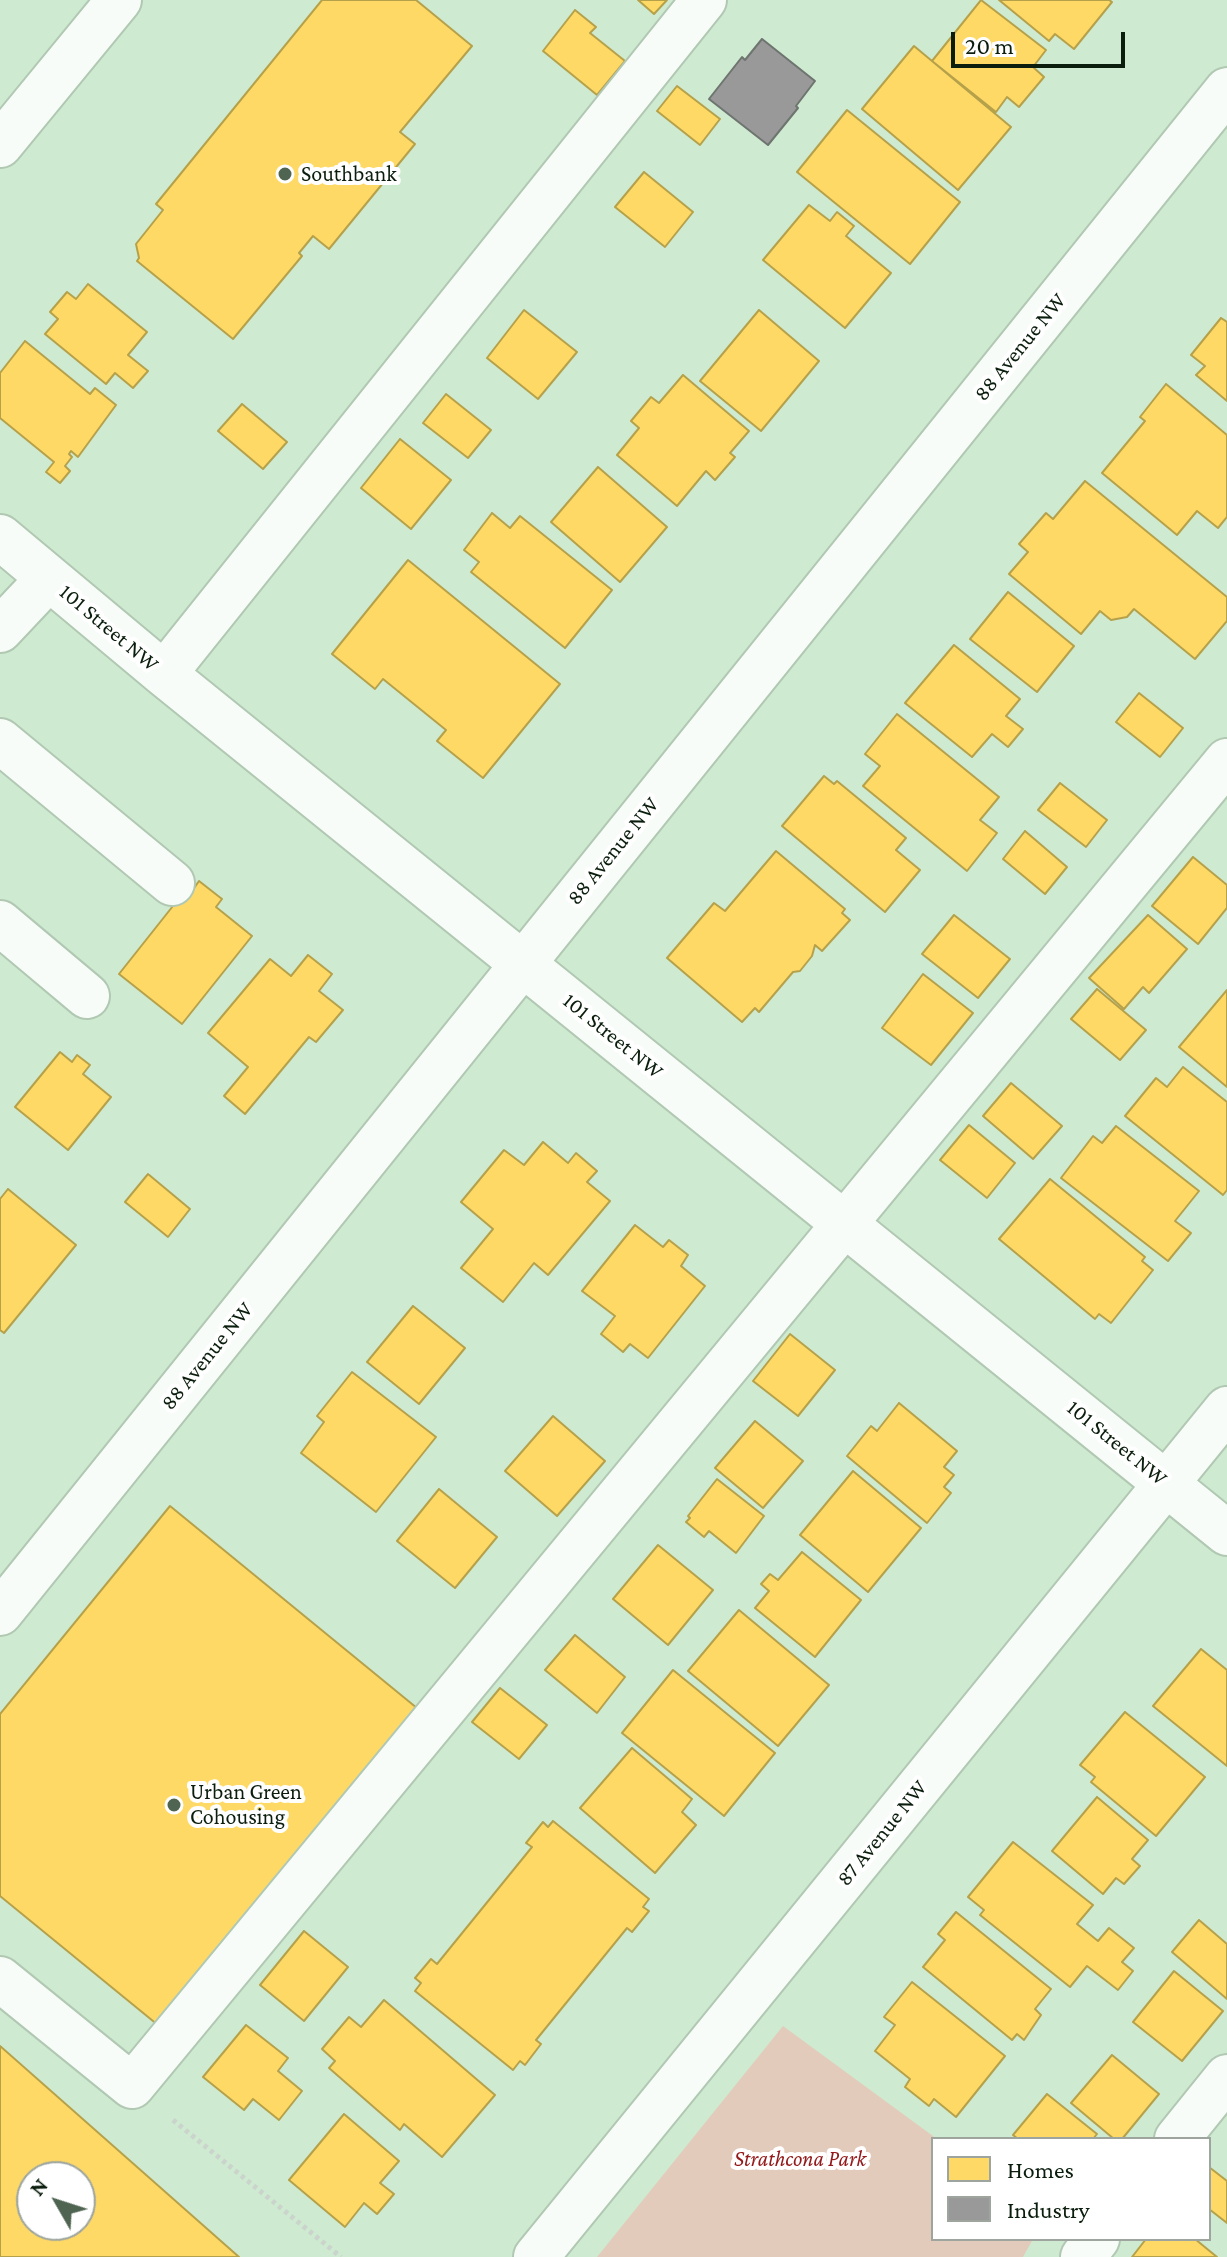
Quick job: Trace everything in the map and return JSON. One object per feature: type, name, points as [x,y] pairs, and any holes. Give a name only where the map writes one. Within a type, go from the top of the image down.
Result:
[{"type":"street","points":[[0,145],[119,0]]},
{"type":"street","points":[[164,674],[704,0]]},
{"type":"street","name":"88 Avenue NW","points":[[0,1613],[1227,90]]},
{"type":"street","name":"101 Street NW","points":[[0,537],[164,674],[1227,1533]]},
{"type":"street","points":[[0,630],[49,578]]},
{"type":"street","points":[[0,741],[172,883]]},
{"type":"street","points":[[0,1979],[132,2086],[1227,761]]},
{"type":"street","points":[[0,923],[87,996]]},
{"type":"street","name":"87 Avenue NW","points":[[536,2257],[1227,1409]]},
{"type":"street","points":[[1179,2137],[1227,2077]]},
{"type":"street","points":[[1083,2257],[1095,2241]]},
{"type":"path","points":[[132,2086],[341,2257]]},
{"type":"green space","name":"Strathcona Park","points":[[783,2026],[934,2137],[931,2137],[931,2241],[1032,2241],[1023,2257],[597,2257]]},
{"type":"building: Homes","name":"Southbank","points":[[322,0],[416,0],[472,46],[400,132],[415,144],[329,249],[313,236],[299,253],[302,256],[233,339],[137,261],[136,244],[163,210],[156,204]]},
{"type":"building: Homes","points":[[638,0],[667,0],[654,14]]},
{"type":"building: Homes","points":[[981,0],[1046,50],[1033,67],[1044,77],[1019,107],[1007,97],[996,112],[932,61]]},
{"type":"building: Homes","points":[[999,0],[1112,2],[1074,49],[1055,34],[1049,41]]},
{"type":"building: Homes","points":[[575,10],[596,27],[590,33],[625,61],[597,95],[543,51]]},
{"type":"building: Homes","points":[[914,46],[1011,127],[958,190],[862,109]]},
{"type":"building: Homes","points":[[677,86],[720,119],[700,145],[657,111]]},
{"type":"building: Homes","points":[[847,110],[960,202],[910,264],[797,172]]},
{"type":"building: Homes","points":[[644,172],[693,212],[665,247],[615,207]]},
{"type":"building: Homes","points":[[809,205],[830,221],[837,212],[854,226],[846,236],[891,273],[845,328],[763,260]]},
{"type":"building: Homes","points":[[88,284],[147,332],[128,355],[148,371],[133,388],[115,373],[106,384],[45,334],[58,319],[50,312],[67,292],[76,299]]},
{"type":"building: Homes","points":[[524,310],[577,352],[538,399],[487,358]]},
{"type":"building: Homes","points":[[759,310],[819,361],[761,431],[700,381]]},
{"type":"building: Homes","points":[[1221,318],[1227,322],[1227,401],[1196,375],[1205,366],[1191,355]]},
{"type":"building: Homes","points":[[25,341],[90,394],[95,388],[116,405],[78,457],[71,451],[69,454],[72,457],[65,466],[70,471],[60,483],[46,472],[54,462],[0,418],[0,373]]},
{"type":"building: Homes","points":[[683,375],[749,431],[730,453],[735,457],[715,480],[706,471],[677,506],[617,455],[639,428],[631,421],[651,397],[659,403]]},
{"type":"building: Homes","points":[[1166,384],[1227,435],[1227,517],[1218,528],[1197,511],[1177,535],[1102,473],[1145,421],[1140,417]]},
{"type":"building: Homes","points":[[446,394],[491,430],[468,458],[423,423]]},
{"type":"building: Homes","points":[[242,404],[287,442],[263,469],[218,431]]},
{"type":"building: Homes","points":[[400,439],[451,480],[411,529],[361,488]]},
{"type":"building: Homes","points":[[598,467],[667,527],[620,582],[551,522]]},
{"type":"building: Homes","points":[[1085,481],[1227,597],[1227,621],[1195,659],[1134,609],[1127,617],[1111,620],[1100,611],[1081,634],[1009,574],[1028,552],[1019,544],[1046,513],[1053,519]]},
{"type":"building: Homes","points":[[492,513],[510,528],[520,516],[612,590],[565,648],[471,572],[479,562],[464,550]]},
{"type":"building: Homes","points":[[408,560],[560,684],[483,778],[437,741],[446,730],[383,679],[375,689],[332,654]]},
{"type":"building: Homes","points":[[1008,592],[1074,646],[1037,692],[970,639]]},
{"type":"building: Homes","points":[[954,645],[1020,699],[1006,716],[1023,729],[1008,747],[992,734],[972,757],[905,703]]},
{"type":"building: Homes","points":[[1139,693],[1183,728],[1160,757],[1116,722]]},
{"type":"building: Homes","points":[[897,714],[999,797],[980,820],[997,833],[967,871],[863,786],[880,766],[865,754]]},
{"type":"building: Homes","points":[[824,776],[834,784],[837,781],[906,838],[896,850],[920,870],[885,912],[782,826]]},
{"type":"building: Homes","points":[[1060,783],[1107,820],[1086,847],[1038,810]]},
{"type":"building: Homes","points":[[1025,831],[1067,867],[1045,894],[1003,859]]},
{"type":"building: Homes","points":[[776,851],[845,909],[842,913],[850,920],[822,951],[815,945],[812,956],[800,971],[793,972],[759,1012],[755,1008],[742,1022],[667,958],[714,903],[725,911]]},
{"type":"building: Homes","points":[[1193,857],[1227,885],[1227,908],[1198,944],[1152,906]]},
{"type":"building: Homes","points":[[199,881],[222,899],[216,907],[252,936],[182,1024],[119,974],[188,887],[192,891]]},
{"type":"building: Homes","points":[[954,915],[1010,959],[978,998],[922,954]]},
{"type":"building: Homes","points":[[1148,915],[1187,949],[1149,993],[1143,987],[1124,1009],[1089,978]]},
{"type":"building: Homes","points":[[308,955],[332,974],[319,991],[343,1010],[316,1042],[309,1037],[245,1114],[224,1096],[248,1067],[208,1033],[270,959],[291,976]]},
{"type":"building: Homes","points":[[923,974],[973,1013],[931,1065],[882,1028]]},
{"type":"building: Homes","points":[[1097,989],[1146,1030],[1120,1060],[1071,1019]]},
{"type":"building: Homes","points":[[1227,990],[1227,1087],[1179,1047]]},
{"type":"building: Homes","points":[[60,1052],[72,1062],[77,1055],[90,1065],[83,1074],[111,1097],[68,1150],[15,1107]]},
{"type":"building: Homes","points":[[1183,1067],[1227,1102],[1227,1190],[1223,1195],[1125,1116],[1156,1078],[1167,1087]]},
{"type":"building: Homes","points":[[1011,1083],[1062,1126],[1033,1159],[983,1116]]},
{"type":"building: Homes","points":[[969,1125],[1015,1163],[987,1198],[940,1160]]},
{"type":"building: Homes","points":[[1116,1126],[1199,1191],[1175,1221],[1191,1233],[1168,1261],[1061,1178],[1093,1136],[1102,1143]]},
{"type":"building: Homes","points":[[543,1142],[568,1163],[576,1153],[597,1171],[587,1182],[610,1201],[548,1275],[534,1263],[503,1302],[461,1268],[493,1229],[461,1202],[504,1150],[524,1165]]},
{"type":"building: Homes","points":[[148,1174],[190,1209],[168,1237],[125,1202]]},
{"type":"building: Homes","points":[[1050,1179],[1145,1257],[1142,1261],[1153,1270],[1111,1323],[1099,1314],[1095,1319],[999,1239]]},
{"type":"building: Homes","points":[[8,1189],[76,1245],[4,1333],[0,1330],[0,1199]]},
{"type":"building: Homes","points":[[635,1225],[663,1247],[669,1240],[688,1255],[681,1266],[705,1286],[648,1358],[630,1344],[623,1352],[601,1334],[615,1316],[582,1291]]},
{"type":"building: Homes","points":[[413,1306],[465,1348],[419,1404],[367,1362]]},
{"type":"building: Homes","points":[[790,1334],[835,1370],[798,1416],[753,1381]]},
{"type":"building: Homes","points":[[352,1372],[436,1437],[376,1512],[301,1453],[324,1422],[317,1416]]},
{"type":"building: Homes","points":[[899,1403],[957,1451],[944,1467],[954,1475],[944,1487],[951,1493],[927,1523],[847,1456],[871,1426],[877,1431]]},
{"type":"building: Homes","points":[[553,1416],[605,1461],[557,1516],[505,1471]]},
{"type":"building: Homes","points":[[755,1421],[803,1461],[763,1508],[715,1468]]},
{"type":"building: Homes","points":[[853,1471],[921,1528],[868,1592],[800,1535]]},
{"type":"building: Homes","points":[[717,1479],[764,1516],[736,1553],[709,1531],[704,1537],[686,1522]]},
{"type":"building: Homes","points":[[439,1489],[497,1537],[455,1588],[397,1541]]},
{"type":"building: Homes","name":"Urban Green Cohousing","points":[[170,1506],[423,1713],[164,2030],[0,1896],[0,1714]]},
{"type":"building: Homes","points":[[658,1545],[713,1590],[668,1645],[613,1599]]},
{"type":"building: Homes","points":[[802,1552],[861,1600],[815,1657],[755,1608],[769,1591],[761,1584],[770,1574],[778,1580]]},
{"type":"building: Homes","points":[[739,1610],[829,1685],[778,1746],[688,1671]]},
{"type":"building: Homes","points":[[575,1635],[625,1677],[597,1713],[545,1670]]},
{"type":"building: Homes","points":[[1201,1649],[1227,1670],[1227,1766],[1153,1706]]},
{"type":"building: Homes","points":[[673,1670],[775,1753],[724,1816],[622,1733]]},
{"type":"building: Homes","points":[[500,1688],[547,1725],[519,1759],[472,1722]]},
{"type":"building: Homes","points":[[1125,1712],[1205,1777],[1156,1836],[1091,1782],[1095,1777],[1080,1765]]},
{"type":"building: Homes","points":[[632,1748],[692,1799],[682,1812],[696,1825],[655,1873],[580,1808]]},
{"type":"building: Homes","points":[[1097,1797],[1148,1840],[1132,1859],[1140,1866],[1124,1884],[1116,1878],[1103,1894],[1052,1851]]},
{"type":"building: Homes","points":[[553,1821],[649,1899],[643,1907],[649,1911],[632,1932],[627,1928],[536,2040],[541,2044],[525,2065],[520,2061],[513,2070],[415,1991],[421,1983],[415,1978],[431,1959],[437,1964],[532,1847],[526,1843],[543,1822],[548,1827]]},
{"type":"building: Homes","points":[[1013,1842],[1093,1905],[1077,1924],[1098,1941],[1109,1928],[1134,1948],[1122,1962],[1133,1971],[1118,1990],[1087,1966],[1070,1987],[980,1915],[984,1910],[968,1897]]},
{"type":"building: Homes","points":[[956,1912],[1051,1989],[1035,2009],[1041,2015],[1024,2040],[1017,2034],[1012,2040],[923,1967],[945,1940],[938,1934]]},
{"type":"building: Homes","points":[[1199,1920],[1227,1944],[1227,1999],[1172,1952]]},
{"type":"building: Homes","points":[[304,1931],[348,1967],[304,2021],[260,1985]]},
{"type":"building: Homes","points":[[1174,1971],[1223,2011],[1182,2061],[1133,2022]]},
{"type":"building: Homes","points":[[912,1982],[1005,2056],[956,2117],[934,2099],[929,2106],[905,2087],[910,2079],[875,2051],[895,2025],[884,2017]]},
{"type":"building: Homes","points":[[384,2000],[495,2095],[442,2157],[404,2124],[400,2130],[329,2068],[335,2061],[322,2049],[349,2017],[361,2027]]},
{"type":"building: Homes","points":[[246,2025],[288,2058],[278,2071],[302,2091],[279,2120],[253,2099],[244,2110],[203,2077]]},
{"type":"building: Homes","points":[[0,2046],[239,2257],[0,2257]]},
{"type":"building: Homes","points":[[1112,2055],[1159,2094],[1124,2137],[1112,2137],[1071,2103]]},
{"type":"building: Homes","points":[[1047,2094],[1097,2134],[1095,2137],[1013,2135]]},
{"type":"building: Homes","points":[[344,2114],[399,2161],[380,2183],[394,2194],[377,2214],[364,2203],[345,2227],[289,2180]]},
{"type":"building: Homes","points":[[1211,2169],[1227,2181],[1227,2223],[1211,2211]]},
{"type":"building: Homes","points":[[1144,2241],[1197,2241],[1217,2257],[1132,2257]]},
{"type":"building: Industry","points":[[762,39],[815,81],[768,145],[709,99],[742,57],[745,60]]},
{"type":"place","name":"Southbank","points":[[285,174]]},
{"type":"place","name":"Urban Green Cohousing","points":[[174,1805]]}]
